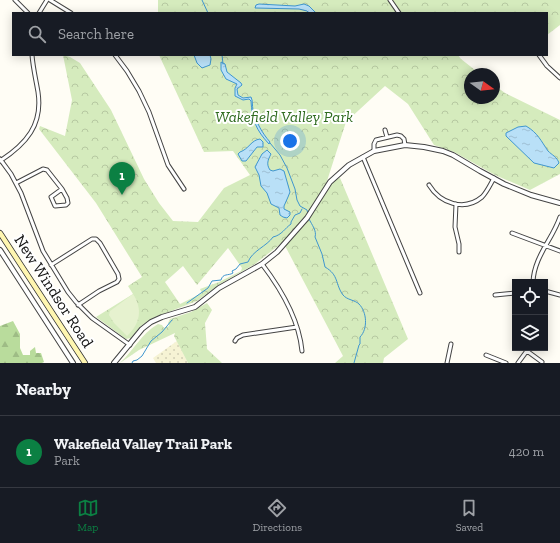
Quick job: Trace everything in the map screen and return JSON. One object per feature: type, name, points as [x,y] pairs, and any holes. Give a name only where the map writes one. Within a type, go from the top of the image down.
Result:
[{"type":"main road","name":"New Windsor Road","points":[[0,233],[85,363]]},
{"type":"street","points":[[15,0],[27,12]]},
{"type":"street","points":[[40,12],[47,0]]},
{"type":"street","points":[[50,0],[69,12]]},
{"type":"street","points":[[390,0],[398,12]]},
{"type":"street","points":[[32,56],[39,100],[39,110],[36,120],[32,131],[23,142],[0,160],[16,183],[38,238],[51,265],[65,288],[78,305],[97,322],[130,345]]},
{"type":"street","points":[[116,56],[139,91],[168,165],[184,189]]},
{"type":"street","points":[[540,56],[547,66],[560,78]]},
{"type":"street","points":[[385,130],[387,137]]},
{"type":"street","points":[[374,151],[373,146],[375,141],[387,137],[401,136],[404,139],[405,145]]},
{"type":"street","points":[[114,363],[142,329],[152,322],[162,317],[195,307],[219,288],[262,264],[277,252],[308,216],[330,182],[349,165],[374,151],[405,145],[424,146],[443,151],[526,193],[560,203]]},
{"type":"street","points":[[363,157],[420,293]]},
{"type":"street","points":[[16,183],[43,169],[47,170],[62,189],[67,198],[68,203],[66,205],[55,206],[51,197],[62,189]]},
{"type":"street","points":[[429,185],[432,190],[442,199],[448,202],[467,204],[479,199],[485,194],[494,178]]},
{"type":"street","points":[[456,204],[455,226],[459,244],[459,252]]},
{"type":"street","points":[[534,279],[537,262],[560,217]]},
{"type":"street","points":[[512,233],[560,251]]},
{"type":"street","points":[[51,265],[92,239],[96,239],[100,243],[118,274],[119,279],[117,282],[78,305]]},
{"type":"street","points":[[0,250],[73,363]]},
{"type":"street","points":[[262,264],[280,290],[297,327],[302,351]]},
{"type":"street","points":[[548,292],[560,295]]},
{"type":"street","points":[[495,295],[512,293]]},
{"type":"street","points":[[234,341],[243,335],[297,327]]},
{"type":"street","points":[[447,363],[451,344]]},
{"type":"street","points":[[518,363],[527,351]]},
{"type":"street","points":[[529,351],[542,362]]},
{"type":"street","points":[[486,355],[506,363]]},
{"type":"shaded area","points":[[177,341],[188,363],[156,363],[153,358]]},
{"type":"green space","points":[[158,0],[560,0],[560,25],[548,34],[548,12],[158,12]]},
{"type":"green space","name":"Wakefield Valley Park","points":[[63,56],[70,57],[80,63],[111,110],[144,179],[159,203],[173,221],[198,222],[224,188],[250,175],[233,151],[204,152],[159,56],[459,56],[472,68],[464,68],[464,104],[500,104],[500,89],[560,120],[560,174],[530,190],[495,175],[454,152],[434,145],[408,104],[385,86],[346,122],[327,181],[340,178],[408,339],[384,358],[383,363],[335,363],[343,356],[283,242],[255,264],[220,284],[197,301],[153,318],[141,326],[131,338],[126,339],[96,317],[133,294],[128,286],[142,277],[96,203],[39,129],[40,126],[65,136],[72,100]],"holes":[[[228,248],[242,268],[241,271],[219,282],[200,289],[202,293],[180,304],[165,282],[183,266],[197,285]]]},
{"type":"green space","points":[[133,294],[138,305],[139,316],[135,326],[127,336],[114,323],[109,315],[110,311]]},
{"type":"green space","points":[[207,303],[212,310],[205,323],[207,349],[222,363],[188,363],[174,336],[175,333],[139,350],[120,363],[142,337],[152,328],[158,324],[162,325],[164,328],[169,326],[168,323],[170,319],[191,312]]},
{"type":"green space","points":[[13,321],[20,334],[20,348],[23,355],[30,355],[30,351],[35,347],[36,353],[41,353],[44,362],[0,363],[0,326]]},
{"type":"water","points":[[304,4],[309,6],[315,12],[308,12],[299,9],[255,8],[256,5],[295,6]]},
{"type":"water","points":[[194,56],[210,56],[210,65],[202,68],[197,63]]},
{"type":"water","points":[[221,62],[225,64],[227,72],[241,83],[242,85],[237,89],[238,95],[243,98],[251,97],[256,119],[270,142],[269,144],[261,134],[256,124],[252,114],[251,101],[249,99],[243,100],[235,96],[235,88],[237,84],[226,79],[221,70]]},
{"type":"water","points":[[526,126],[536,134],[548,151],[557,159],[559,163],[554,168],[534,163],[506,136],[506,133],[518,127]]},
{"type":"water","points":[[260,139],[263,142],[263,147],[257,147],[246,161],[242,161],[238,154],[254,141]]},
{"type":"water","points":[[267,150],[271,154],[268,162],[270,170],[273,171],[280,169],[284,171],[290,192],[284,206],[284,209],[290,212],[290,215],[287,218],[280,215],[279,208],[271,204],[267,193],[261,186],[259,175],[255,167],[262,154]]},
{"type":"waterway","points":[[202,0],[208,12]]},
{"type":"waterway","points":[[222,56],[223,64]]},
{"type":"waterway","points":[[270,143],[280,155],[287,168],[300,206],[307,210],[308,214]]},
{"type":"waterway","points":[[187,303],[208,288],[212,281],[221,280],[224,276],[233,273],[232,271],[240,264],[248,262],[256,252],[291,224],[295,215],[300,213],[302,209]]},
{"type":"waterway","points":[[309,219],[315,230],[315,237],[322,254],[325,267],[335,276],[343,295],[359,304],[364,311],[366,320],[363,334],[360,337],[360,344],[354,363]]},
{"type":"waterway","points":[[132,363],[142,356],[151,341],[162,332],[172,320]]},
{"type":"place","name":"Wakefield Valley Trail Park","points":[[122,195]]}]
